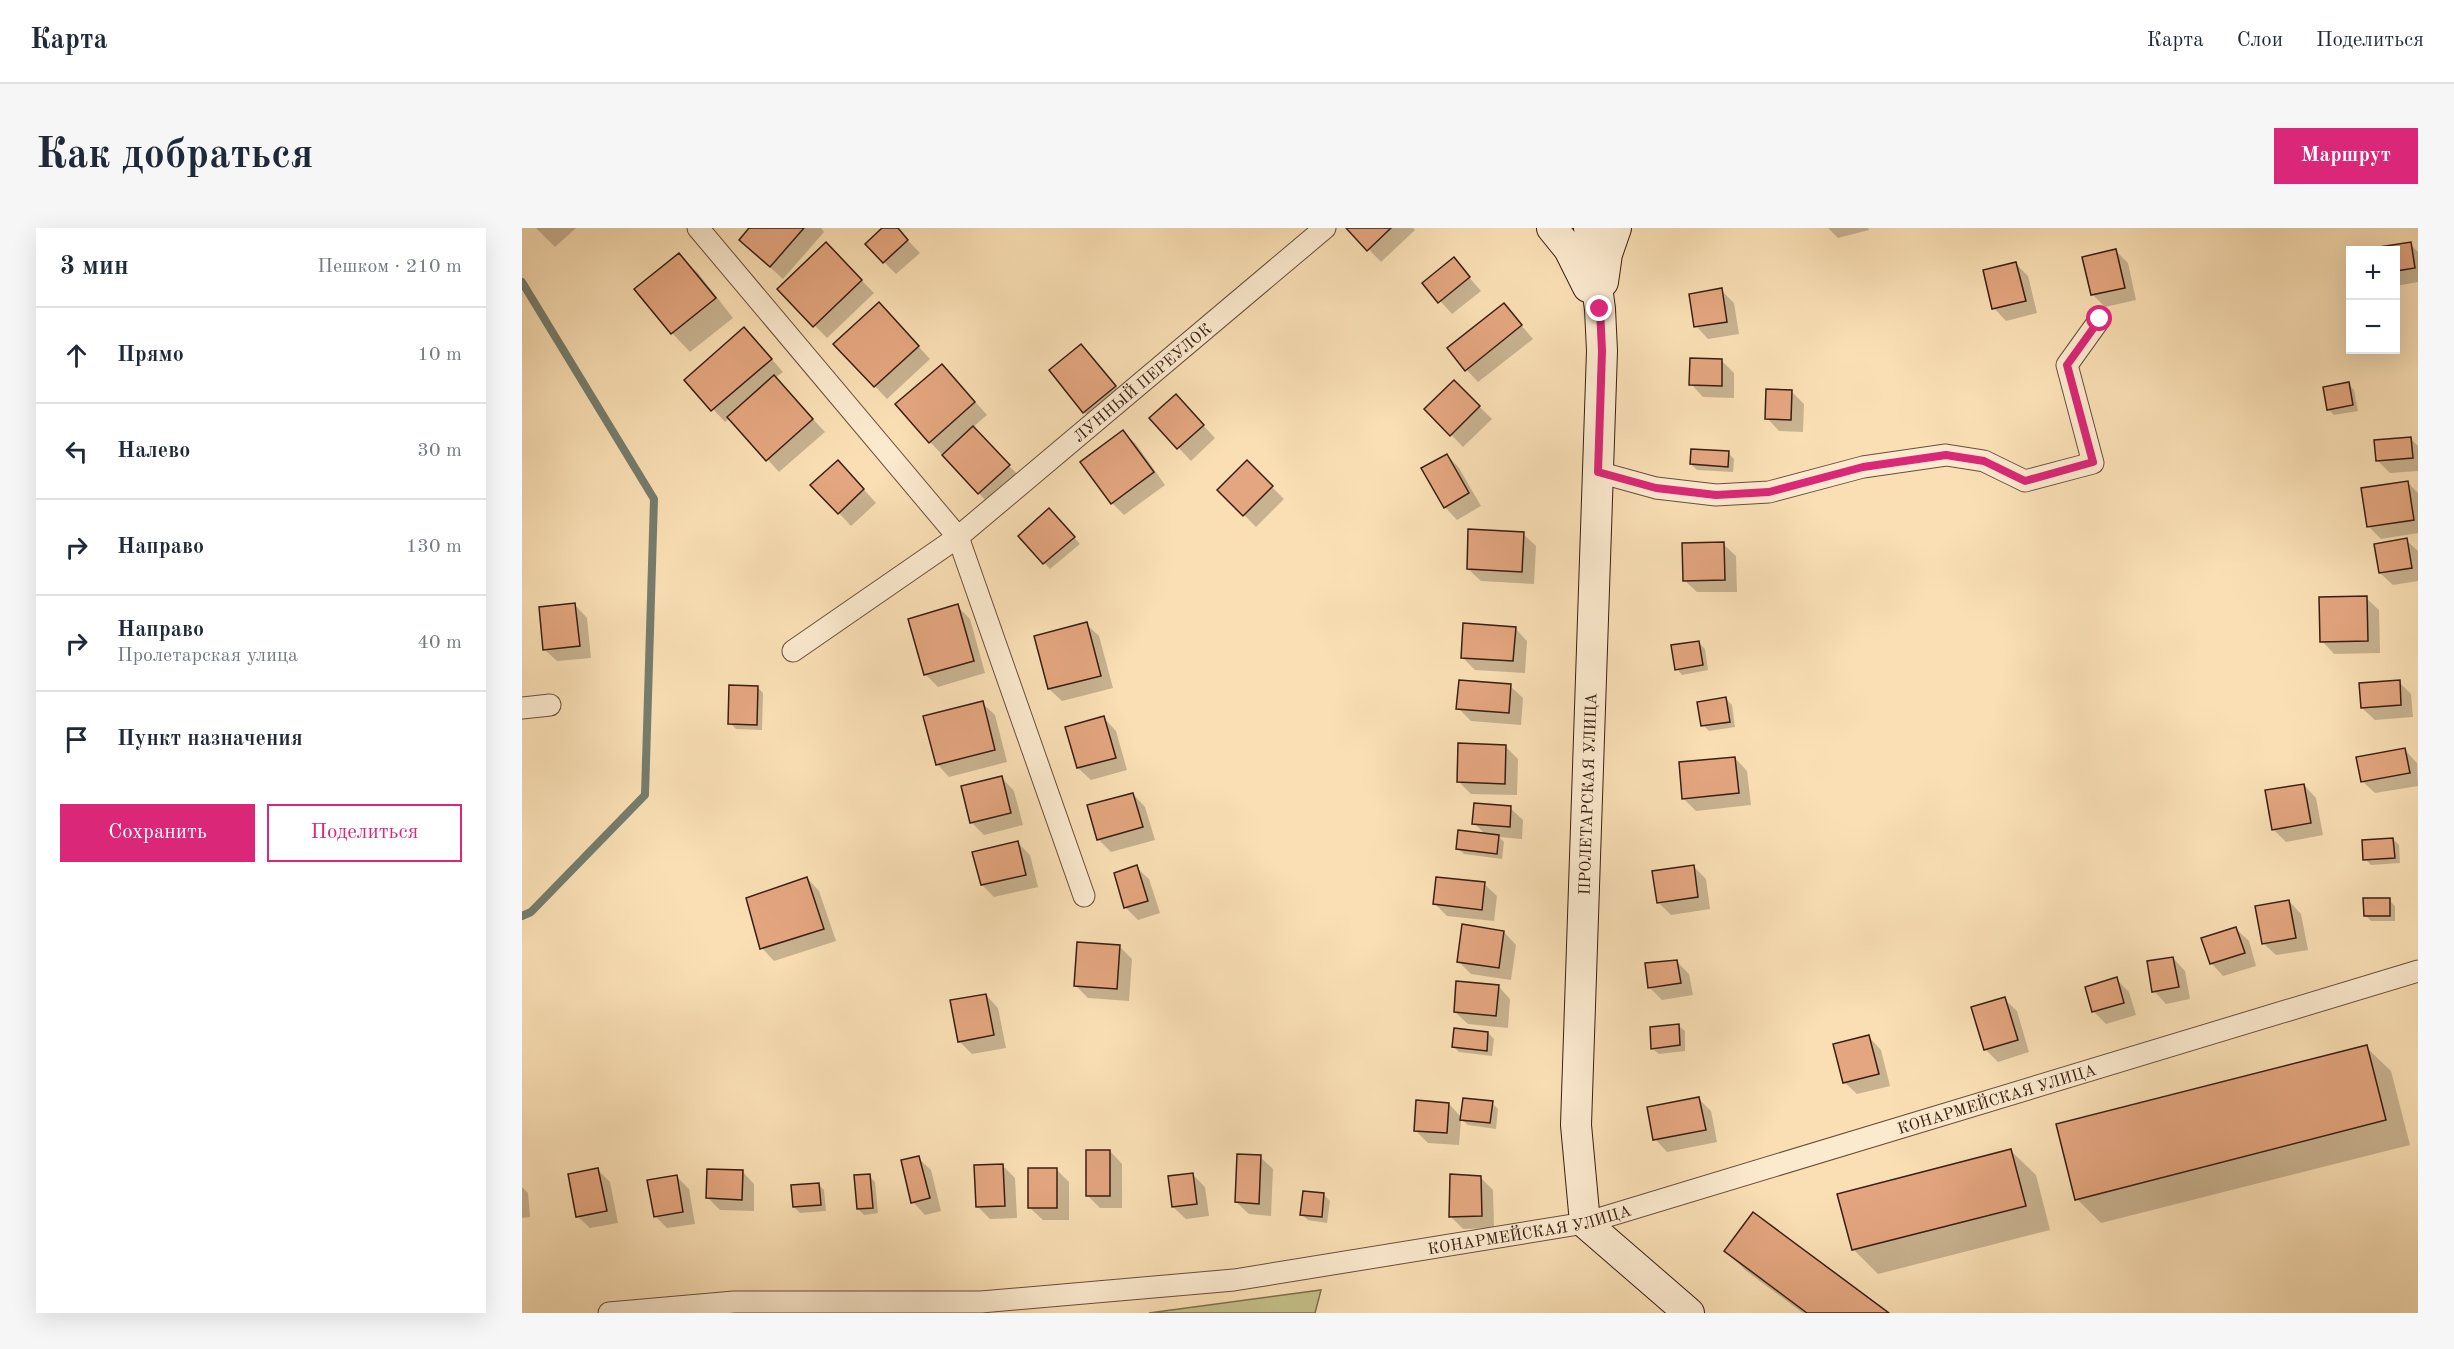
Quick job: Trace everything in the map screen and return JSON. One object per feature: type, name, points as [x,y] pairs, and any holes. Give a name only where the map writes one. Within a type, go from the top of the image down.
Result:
[{"type":"street","points":[[698,228],[958,537],[1084,896]]},
{"type":"street","name":"ЛУННЫЙ ПЕРЕУЛОК","points":[[793,651],[958,537],[1325,228]]},
{"type":"street","points":[[1552,228],[1569,249],[1600,309]]},
{"type":"street","name":"ПРОЛЕТАРСКАЯ УЛИЦА","points":[[1585,1223],[1575,1125],[1602,351],[1600,309],[1589,228]]},
{"type":"street","points":[[1600,309],[1607,254],[1616,228]]},
{"type":"street","points":[[1598,472],[1656,488],[1716,495],[1769,492],[1863,467],[1946,455],[1984,461],[2025,481],[2093,462],[2067,365],[2100,319]]},
{"type":"street","points":[[522,708],[550,705]]},
{"type":"street","name":"КОНАРМЕЙСКАЯ УЛИЦА","points":[[609,1313],[732,1307],[981,1302],[1234,1280],[1585,1223],[2418,971]]},
{"type":"street","points":[[1585,1223],[1689,1313]]},
{"type":"shaded area","points":[[1321,1290],[1315,1313],[1149,1313]]},
{"type":"building","points":[[749,228],[804,228],[770,267],[739,240]]},
{"type":"building","points":[[882,228],[898,228],[908,240],[883,263],[865,244]]},
{"type":"building","points":[[1346,228],[1391,228],[1367,251]]},
{"type":"building","points":[[826,242],[862,280],[813,327],[777,289]]},
{"type":"building","points":[[2411,242],[2415,268],[2400,270],[2400,246],[2386,246]]},
{"type":"building","points":[[2116,249],[2125,288],[2091,295],[2082,257]]},
{"type":"building","points":[[679,253],[716,298],[671,334],[634,289]]},
{"type":"building","points":[[1454,257],[1470,277],[1438,303],[1422,283]]},
{"type":"building","points":[[2016,262],[2026,301],[1992,309],[1983,270]]},
{"type":"building","points":[[1722,288],[1727,322],[1694,327],[1689,294]]},
{"type":"building","points":[[879,302],[919,346],[874,387],[833,344]]},
{"type":"building","points":[[1504,303],[1522,325],[1465,371],[1447,348]]},
{"type":"building","points":[[744,327],[772,359],[711,411],[684,380]]},
{"type":"building","points":[[1081,344],[1116,386],[1083,413],[1049,370]]},
{"type":"building","points":[[1690,358],[1722,359],[1722,386],[1689,385]]},
{"type":"building","points":[[942,364],[975,402],[929,443],[895,404]]},
{"type":"building","points":[[774,375],[813,419],[766,461],[727,417]]},
{"type":"building","points":[[1454,380],[1480,406],[1450,436],[1424,409]]},
{"type":"building","points":[[2349,382],[2353,405],[2327,410],[2323,387]]},
{"type":"building","points":[[1766,389],[1792,390],[1791,420],[1765,419]]},
{"type":"building","points":[[1176,394],[1204,425],[1177,449],[1149,418]]},
{"type":"building","points":[[973,426],[1010,465],[978,494],[942,455]]},
{"type":"building","points":[[1123,430],[1154,472],[1111,504],[1080,462]]},
{"type":"building","points":[[2411,437],[2413,458],[2376,461],[2374,440]]},
{"type":"building","points":[[1691,449],[1729,451],[1728,467],[1690,464]]},
{"type":"building","points":[[1447,454],[1469,493],[1444,508],[1421,468]]},
{"type":"building","points":[[838,460],[864,489],[838,514],[810,485]]},
{"type":"building","points":[[1247,460],[1273,486],[1243,516],[1217,490]]},
{"type":"building","points":[[2408,481],[2414,520],[2367,527],[2361,488]]},
{"type":"building","points":[[1049,508],[1075,537],[1043,564],[1018,536]]},
{"type":"building","points":[[1468,529],[1524,532],[1522,572],[1467,569]]},
{"type":"building","points":[[2407,538],[2412,568],[2379,573],[2374,544]]},
{"type":"building","points":[[1724,542],[1725,580],[1683,581],[1682,543]]},
{"type":"building","points":[[2367,596],[2368,641],[2320,642],[2319,597]]},
{"type":"building","points":[[575,603],[580,646],[543,650],[539,607]]},
{"type":"building","points":[[958,604],[974,661],[924,675],[908,619]]},
{"type":"building","points":[[1087,622],[1101,676],[1048,689],[1034,636]]},
{"type":"building","points":[[1463,623],[1516,627],[1513,661],[1461,658]]},
{"type":"building","points":[[1699,641],[1703,665],[1675,670],[1671,645]]},
{"type":"building","points":[[1459,680],[1511,684],[1509,713],[1456,709]]},
{"type":"building","points":[[2400,680],[2401,705],[2361,708],[2359,683]]},
{"type":"building","points":[[729,685],[758,686],[757,725],[728,724]]},
{"type":"building","points":[[1726,697],[1730,722],[1701,726],[1697,702]]},
{"type":"building","points":[[983,701],[995,750],[936,765],[923,716]]},
{"type":"building","points":[[1104,716],[1116,758],[1077,768],[1065,727]]},
{"type":"building","points":[[1458,743],[1506,745],[1505,784],[1457,782]]},
{"type":"building","points":[[2405,748],[2410,773],[2361,782],[2356,757]]},
{"type":"building","points":[[1735,757],[1739,793],[1682,799],[1679,762]]},
{"type":"building","points":[[1002,776],[1011,813],[970,823],[961,786]]},
{"type":"building","points":[[2304,784],[2311,823],[2272,830],[2265,790]]},
{"type":"building","points":[[1133,793],[1143,827],[1097,840],[1087,805]]},
{"type":"building","points":[[1474,803],[1511,806],[1510,827],[1472,824]]},
{"type":"building","points":[[1458,830],[1499,835],[1497,854],[1456,849]]},
{"type":"building","points":[[2393,838],[2395,858],[2363,860],[2362,840]]},
{"type":"building","points":[[1018,841],[1026,875],[981,885],[972,852]]},
{"type":"building","points":[[1137,865],[1148,901],[1124,908],[1114,873]]},
{"type":"building","points":[[1694,865],[1698,897],[1657,903],[1652,871]]},
{"type":"building","points":[[807,877],[824,929],[760,949],[746,898]]},
{"type":"building","points":[[1436,877],[1485,882],[1482,910],[1433,904]]},
{"type":"building","points":[[2363,898],[2390,898],[2390,916],[2364,916]]},
{"type":"building","points":[[2289,900],[2296,938],[2262,944],[2255,906]]},
{"type":"building","points":[[1462,924],[1504,931],[1499,968],[1457,962]]},
{"type":"building","points":[[2236,927],[2245,953],[2210,964],[2201,938]]},
{"type":"building","points":[[1077,942],[1120,945],[1117,989],[1074,986]]},
{"type":"building","points":[[2173,957],[2179,987],[2152,992],[2147,961]]},
{"type":"building","points":[[1677,960],[1681,983],[1648,988],[1645,963]]},
{"type":"building","points":[[2117,977],[2124,1003],[2092,1012],[2085,987]]},
{"type":"building","points":[[1456,981],[1499,985],[1496,1016],[1454,1012]]},
{"type":"building","points":[[986,994],[994,1035],[958,1042],[950,1000]]},
{"type":"building","points":[[2005,997],[2018,1040],[1984,1050],[1971,1007]]},
{"type":"building","points":[[1679,1024],[1680,1045],[1651,1049],[1650,1027]]},
{"type":"building","points":[[1454,1028],[1488,1032],[1487,1051],[1452,1047]]},
{"type":"building","points":[[1869,1035],[1879,1074],[1843,1083],[1833,1044]]},
{"type":"building","points":[[2367,1045],[2386,1120],[2075,1200],[2056,1124]]},
{"type":"building","points":[[1699,1097],[1706,1130],[1653,1140],[1647,1107]]},
{"type":"building","points":[[1463,1098],[1493,1101],[1490,1123],[1460,1120]]},
{"type":"building","points":[[1416,1100],[1449,1103],[1447,1133],[1414,1131]]},
{"type":"building","points":[[2011,1149],[2026,1206],[1852,1250],[1837,1194]]},
{"type":"building","points":[[1086,1150],[1110,1150],[1110,1196],[1086,1196]]},
{"type":"building","points":[[1237,1154],[1261,1155],[1259,1204],[1235,1202]]},
{"type":"building","points":[[919,1156],[930,1198],[911,1203],[901,1160]]},
{"type":"building","points":[[1003,1164],[1005,1206],[976,1207],[974,1165]]},
{"type":"building","points":[[598,1168],[607,1211],[576,1217],[568,1174]]},
{"type":"building","points":[[1028,1168],[1057,1168],[1057,1208],[1028,1208]]},
{"type":"building","points":[[707,1169],[743,1170],[742,1200],[706,1198]]},
{"type":"building","points":[[1193,1173],[1197,1204],[1172,1207],[1168,1176]]},
{"type":"building","points":[[870,1174],[873,1208],[857,1209],[854,1175]]},
{"type":"building","points":[[1450,1174],[1481,1176],[1482,1216],[1449,1217]]},
{"type":"building","points":[[677,1175],[683,1212],[654,1217],[647,1180]]},
{"type":"building","points":[[819,1183],[821,1205],[793,1207],[791,1185]]},
{"type":"building","points":[[1303,1191],[1324,1193],[1322,1217],[1300,1215]]},
{"type":"building","points":[[1753,1212],[1889,1313],[1807,1313],[1724,1251]]},
{"type":"waterway","points":[[522,282],[654,499],[645,795],[531,912],[522,916]]},
{"type":"route","points":[[1600,309],[1602,351],[1598,472],[1656,488],[1716,495],[1769,492],[1863,467],[1946,455],[1984,461],[2025,481],[2093,462],[2067,365],[2100,319]]}]
